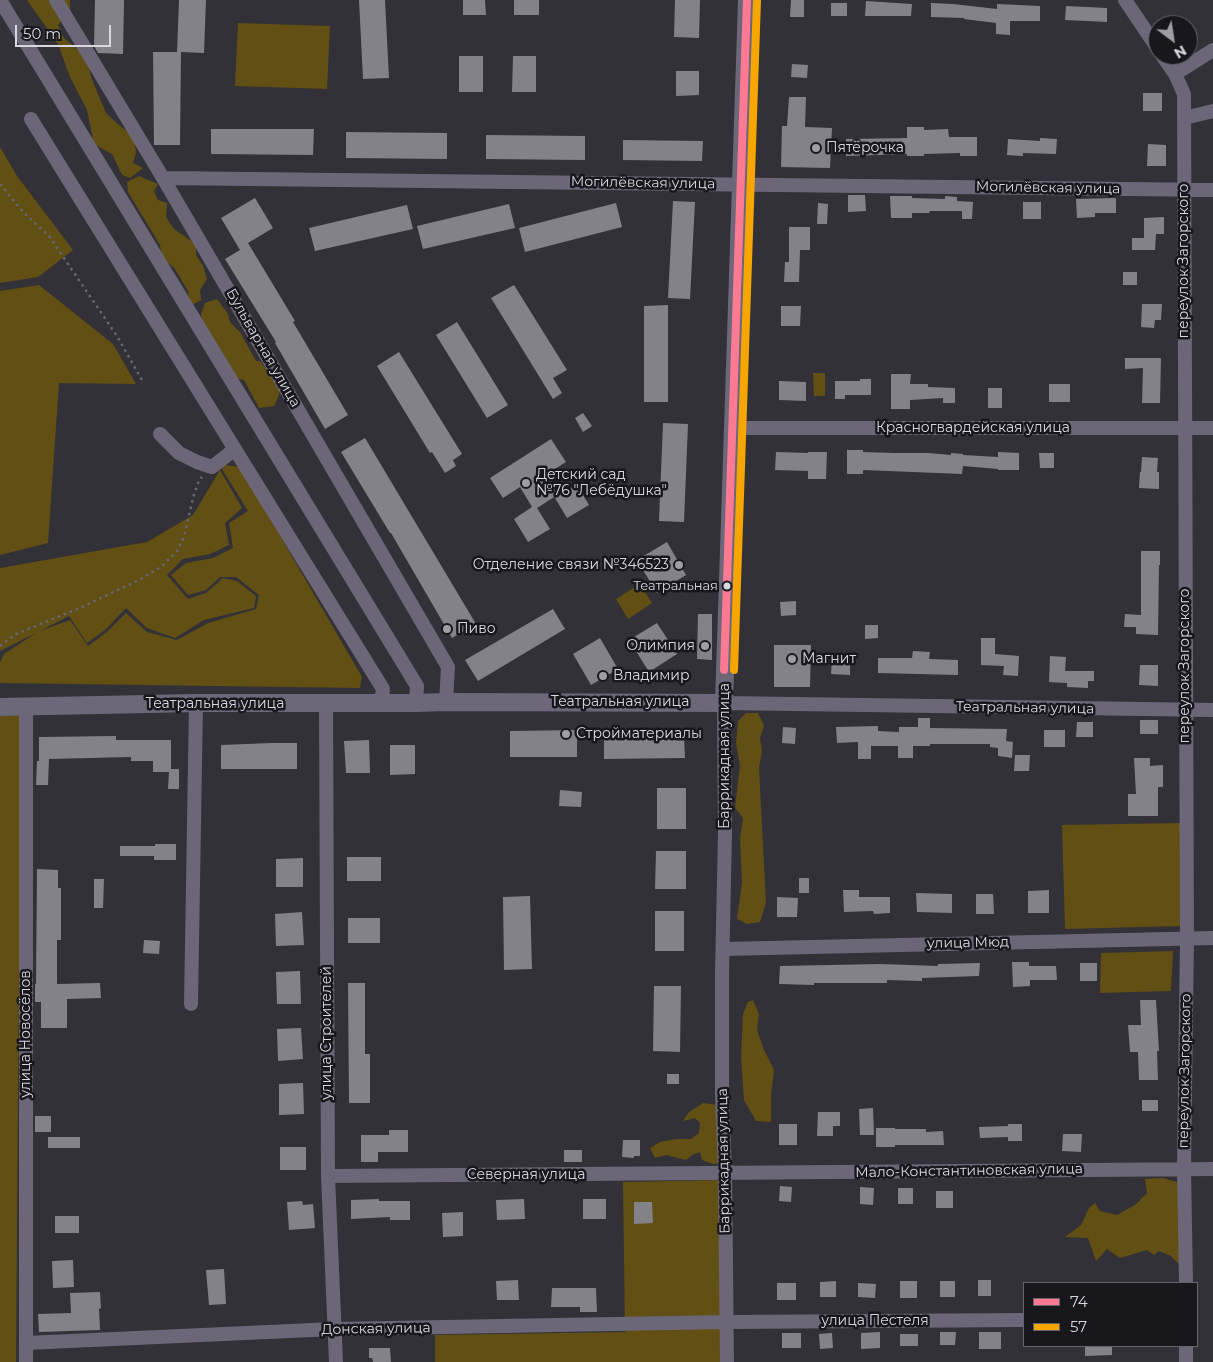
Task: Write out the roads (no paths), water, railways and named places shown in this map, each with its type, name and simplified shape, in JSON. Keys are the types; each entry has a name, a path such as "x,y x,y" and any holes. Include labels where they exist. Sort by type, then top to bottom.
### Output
{"main road":[{"name":"Баррикадная улица","path":"724,703 747,0"},
{"name":"Театральная улица","path":"0,707 196,703 724,703"}],"street":[{"path":"0,0 417,686 416,703"},
{"name":"Бульварная улица","path":"56,0 164,178 448,667 446,702"},
{"path":"1125,0 1148,34"},
{"path":"1175,74 1213,50"},
{"name":"переулок Загорского","path":"1169,65 1184,94 1187,938 1184,1169 1186,1282"},
{"path":"1184,118 1213,111"},
{"path":"31,119 383,689 382,703"},
{"name":"Могилёвская улица","path":"164,178 1213,190"},
{"name":"Красногвардейская улица","path":"733,428 1213,428"},
{"path":"160,434 179,453 196,462 212,467 235,449"},
{"path":"191,1004 196,703"},
{"name":"улица Строителей","path":"326,703 328,1176 336,1362"},
{"name":"Театральная улица","path":"724,703 1213,710"},
{"name":"Баррикадная улица","path":"724,703 725,833 722,1083 727,1362"},
{"name":"улица Новосёлов","path":"26,706 26,1362"},
{"name":"улица Мюд","path":"723,949 1213,938"},
{"name":"Мало-Константиновская улица","path":"725,1173 1213,1169"},
{"name":"Северная улица","path":"328,1176 725,1173"},
{"name":"улица Пестеля","path":"726,1322 1023,1320"},
{"name":"Донская улица","path":"26,1343 334,1329 726,1322"},
{"path":"1186,1347 1186,1362"}],"place":[{"name":"Пятёрочка","path":"816,148"},
{"name":"Детский сад №76 \"Лебёдушка\"","path":"526,483"},
{"name":"Отделение связи №346523","path":"679,565"},
{"name":"Театральная","path":"727,586"},
{"name":"Пиво","path":"447,629"},
{"name":"Олимпия","path":"705,646"},
{"name":"Магнит","path":"792,659"},
{"name":"Владимир","path":"603,676"},
{"name":"Стройматериалы","path":"566,734"}]}
